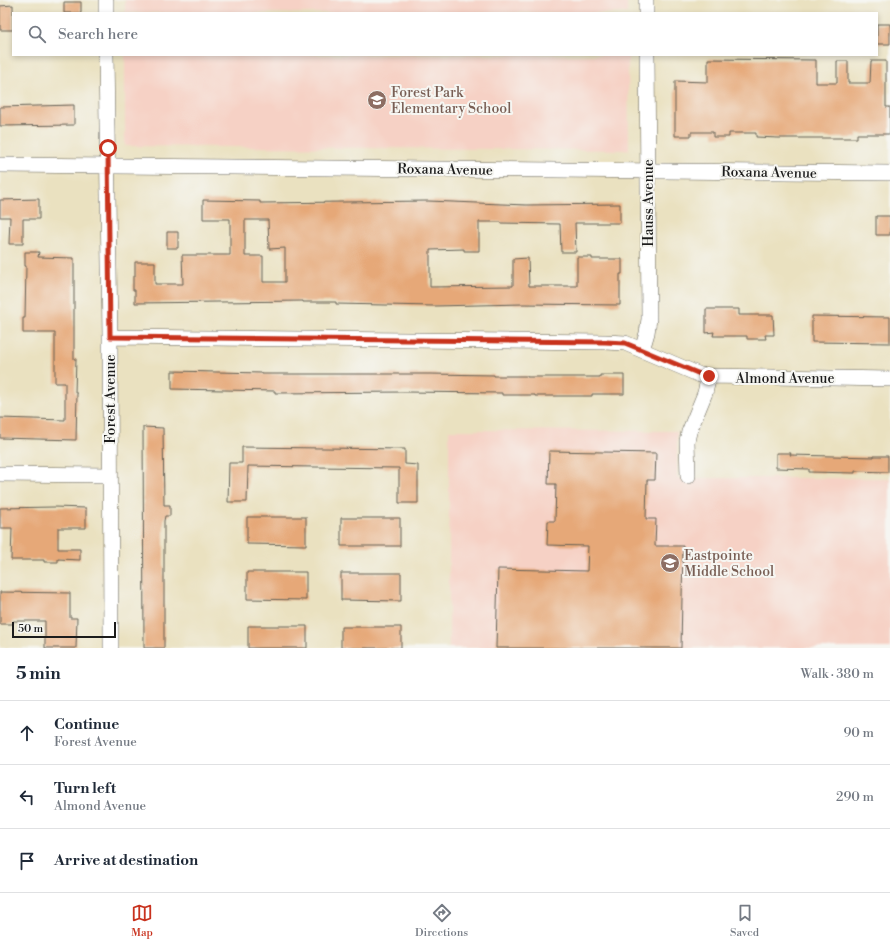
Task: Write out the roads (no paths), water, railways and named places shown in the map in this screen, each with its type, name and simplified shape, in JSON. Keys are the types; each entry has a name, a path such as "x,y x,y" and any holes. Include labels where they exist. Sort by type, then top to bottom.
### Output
{"street":[{"path":"106,0 106,12"},
{"path":"646,0 646,12"},
{"name":"Forest Avenue","path":"106,56 110,337 111,648"},
{"name":"Hauss Avenue","path":"642,350 649,319 647,56"},
{"name":"Roxana Avenue","path":"0,165 890,173"},
{"name":"Almond Avenue","path":"110,337 625,343 700,374 709,376 890,379"},
{"path":"688,476 687,441 689,432 705,393 709,376"},
{"path":"0,474 110,475"}],"place":[{"name":"Forest Park Elementary School","path":"377,100"},
{"name":"Eastpointe Middle School","path":"670,563"}]}
